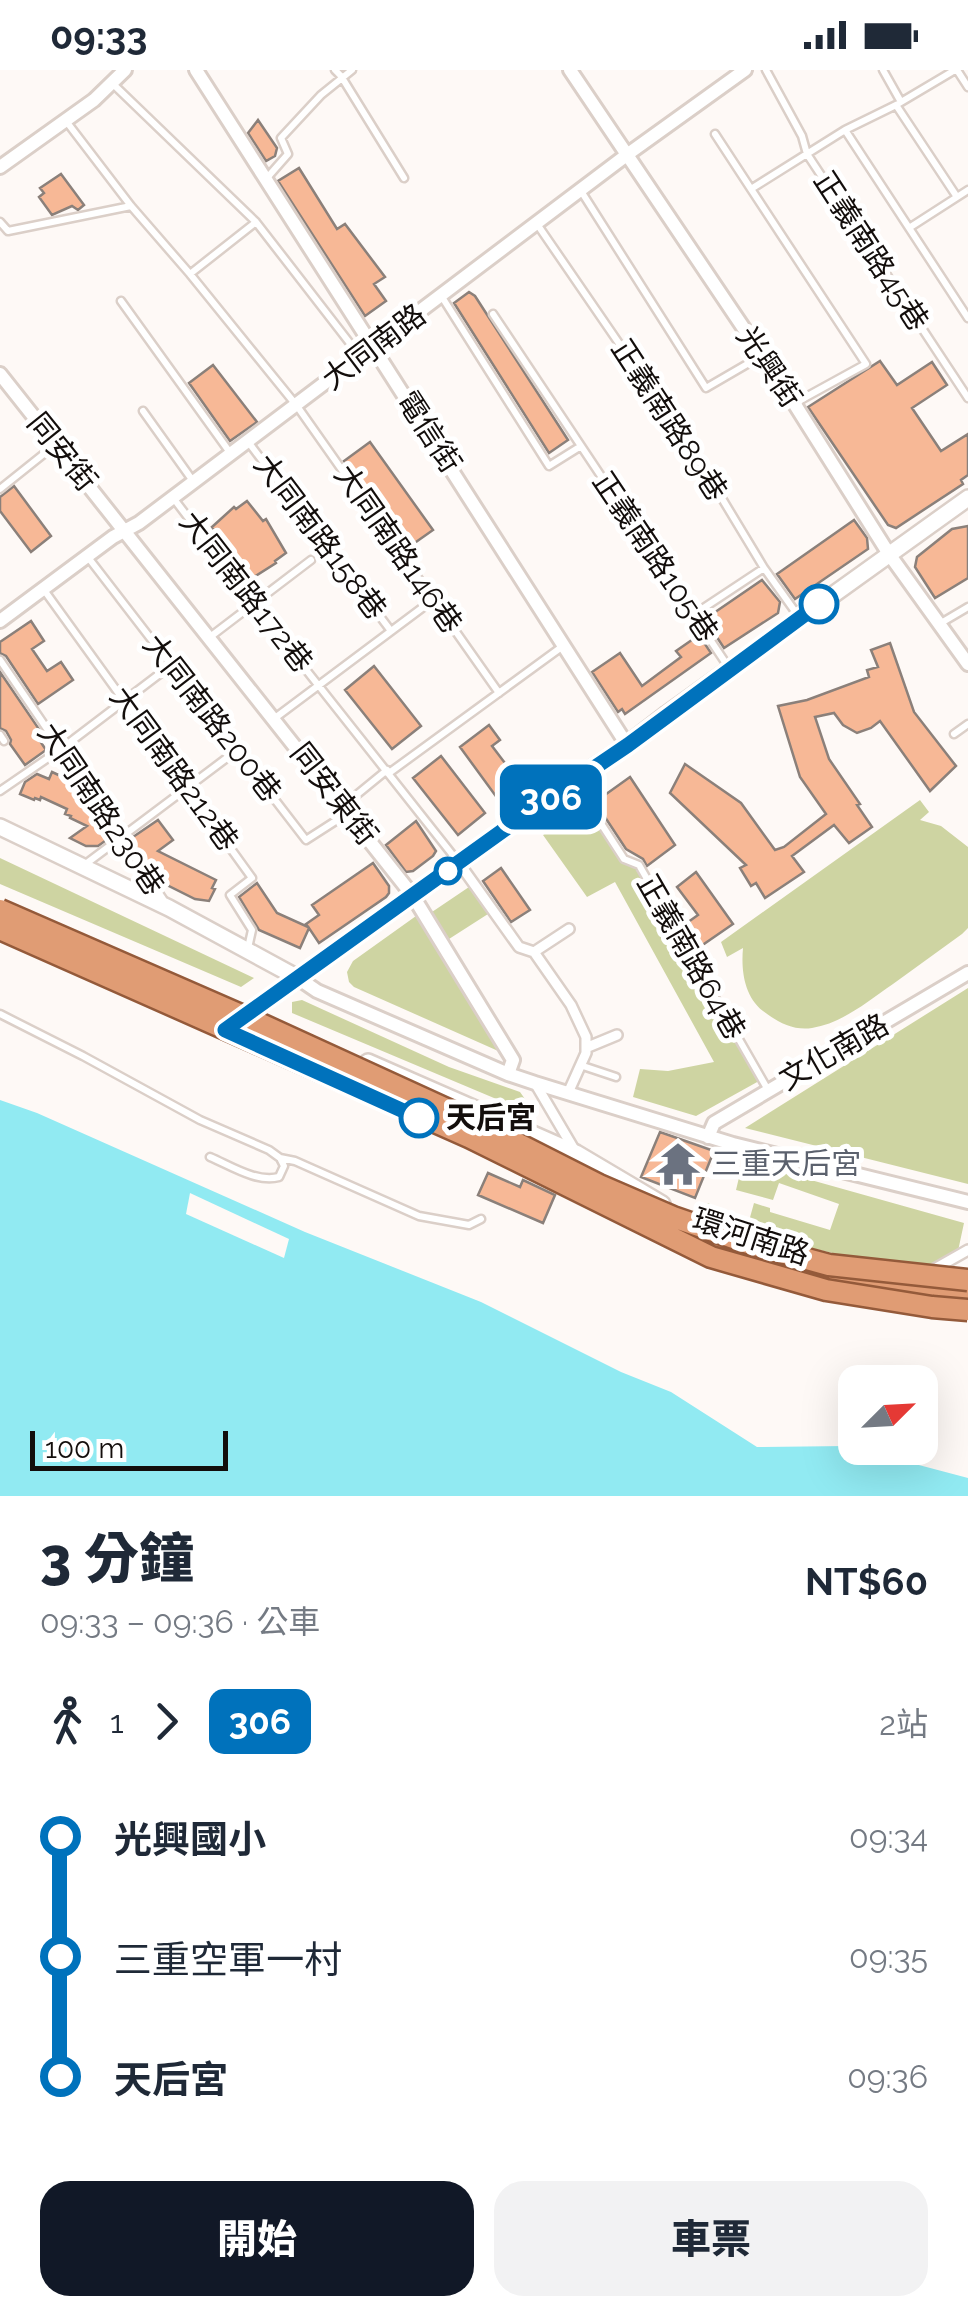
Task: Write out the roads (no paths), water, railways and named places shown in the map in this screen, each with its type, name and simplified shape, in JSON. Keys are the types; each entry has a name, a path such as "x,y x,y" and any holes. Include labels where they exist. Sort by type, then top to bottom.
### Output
{"highway":[{"path":"0,907 475,1122 672,1217 830,1265 968,1283"},
{"path":"0,929 296,1059 536,1170 710,1257 826,1290 968,1310"},
{"path":"536,1170 599,1193 710,1244 774,1264 843,1282 968,1297"}],"street":[{"path":"1,166 94,100 125,70"},
{"name":"電信街","path":"196,70 628,745"},
{"name":"光興街","path":"570,70 890,554 968,664"},
{"name":"大同南路","path":"0,620 174,498 745,70"},
{"name":"同安街","path":"0,374 125,531"},
{"path":"225,1030 968,498"},
{"name":"同安東街","path":"125,531 413,896 513,1060 508,1074"},
{"path":"0,828 169,908 317,991 508,1074 708,1137 968,1202"},
{"path":"459,863 519,947 534,952 570,1005 586,1037 588,1047 568,1093"},
{"name":"環河南路","path":"0,907 576,1154 688,1219 854,1269 968,1283"},
{"path":"0,929 446,1130 688,1254 737,1274 860,1306 968,1318"},
{"path":"534,952 569,929"},
{"name":"文化南路","path":"708,1137 714,1123 968,973"},
{"path":"588,1047 617,1035"},
{"path":"535,1083 576,1154"},
{"path":"918,1279 968,1250"}],"lane":[{"path":"265,180 288,154 282,138 338,73 352,70"},
{"name":"正義南路45巷","path":"766,70 808,154 968,398"},
{"path":"883,70 956,198"},
{"path":"751,190 845,130 956,70 968,87"},
{"path":"338,73 404,178"},
{"path":"112,83 256,222 361,357"},
{"name":"大同南路146巷","path":"65,120 297,406 499,693"},
{"path":"845,130 968,318"},
{"path":"715,134 866,364 794,404"},
{"path":"581,190 706,388 762,356"},
{"path":"909,228 968,190"},
{"path":"0,236 131,206"},
{"path":"0,222 8,232"},
{"path":"190,274 256,222"},
{"name":"正義南路89巷","path":"537,223 800,618"},
{"path":"441,296 548,466 581,446"},
{"path":"121,301 231,454"},
{"name":"正義南路105巷","path":"493,314 730,669"},
{"path":"143,411 194,482"},
{"name":"大同南路158巷","path":"248,442 391,632"},
{"path":"0,490 56,444"},
{"name":"大同南路172巷","path":"174,498 459,863"},
{"name":"大同南路200巷","path":"87,556 306,840 346,809"},
{"path":"210,637 312,560"},
{"path":"693,615 764,568"},
{"name":"大同南路212巷","path":"43,589 252,878 230,895 252,930 248,949"},
{"name":"大同南路172巷","path":"275,718 434,599"},
{"path":"941,623 968,606"},
{"path":"346,809 388,771 564,645"},
{"name":"大同南路230巷","path":"0,660 169,908"},
{"path":"0,791 170,666"},
{"path":"954,734 968,724"},
{"path":"82,867 236,751"},
{"name":"正義南路64巷","path":"573,781 624,859 640,866 768,1091"},
{"path":"0,1014 280,1158 420,1216 469,1226 481,1219"},
{"path":"580,1065 616,1078"},
{"path":"210,1157 272,1180 283,1172 280,1158"}],"water":[{"path":"0,1100 305,1232 481,1302 621,1372 671,1392 757,1447 838,1446 838,1465 919,1465 968,1478 968,1496 0,1496"}],"place":[{"name":"天后宮","path":"419,1118"},
{"name":"三重天后宮","path":"678,1164"}]}
